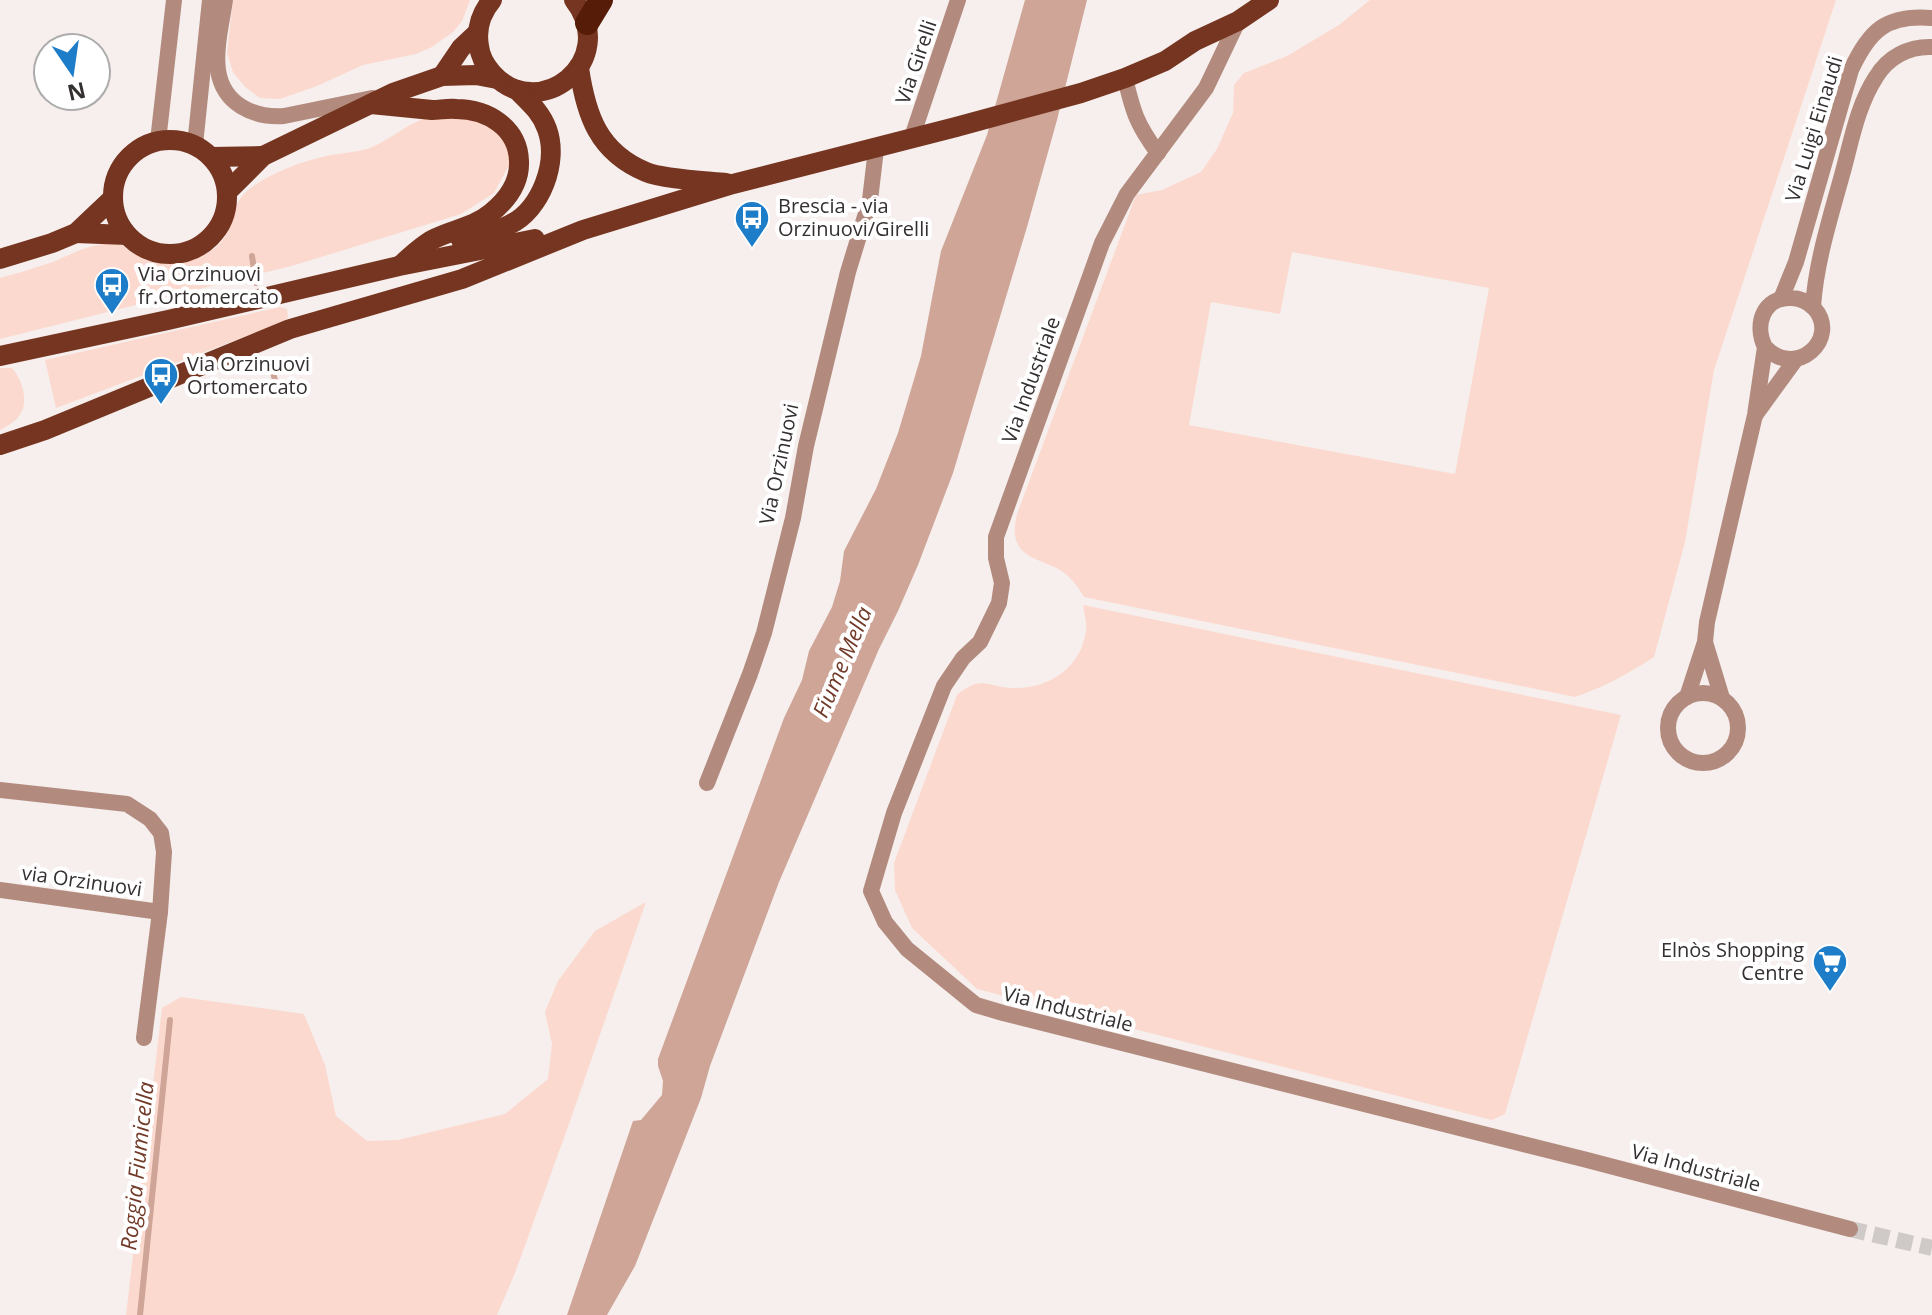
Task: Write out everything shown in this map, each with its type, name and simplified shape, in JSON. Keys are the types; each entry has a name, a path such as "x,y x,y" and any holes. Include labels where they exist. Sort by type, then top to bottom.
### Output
{"highway":[{"path":"587,23 601,0"}],"main road":[{"path":"492,0 481,18 477,33 479,51 497,79"},
{"path":"517,90 534,92 552,89 567,81 579,68 589,39 587,23 574,0"},
{"path":"0,445 45,430 290,329 462,279 583,230 733,184 876,149 1125,78 1165,61 1195,41 1238,21 1269,0"},
{"path":"442,76 461,48 477,33"},
{"path":"579,68 591,121 621,158 647,173 733,184"},
{"path":"228,191 263,156 393,93 442,76 476,75 497,79 517,90 540,113 548,131 551,155 538,196 524,215 508,226 434,248 399,266"},
{"path":"371,104 437,110 454,108 483,114 508,130 516,143 519,157 519,172 503,203 471,225 434,238 399,266"},
{"path":"203,151 219,167 228,191 227,207 213,236 201,246 170,255 139,246 119,224 113,198 115,181 132,154 158,141 177,140 203,151 263,156"},
{"path":"0,259 76,233 113,198"},
{"path":"0,356 399,266 583,230"},
{"path":"76,233 127,235"}],"street":[{"path":"158,141 174,0"},
{"path":"203,151 210,0"},
{"path":"225,0 218,69 221,83 228,96 249,112 260,116 284,116 393,93"},
{"name":"Via Girelli","path":"912,137 958,0"},
{"name":"Via Luigi Einaudi","path":"1687,697 1705,642 1755,415 1765,347 1759,329 1761,319 1772,303 1781,299 1796,262 1851,70 1860,50 1871,34 1886,24 1932,18"},
{"name":"Via Industriale","path":"1238,21 1206,88 1127,194 1102,243 996,537 996,558 1002,583 999,603 980,642 963,658 944,686 894,813 871,891 885,922 907,949 976,1005 1850,1229"},
{"name":"Via Luigi Einaudi","path":"1755,415 1796,359 1811,352 1820,338 1821,322 1813,307 1815,279 1868,91 1886,63 1902,51 1932,47"},
{"path":"1125,78 1133,112 1158,153"},
{"name":"Via Orzinuovi","path":"707,783 764,633 841,301 870,200 876,149"},
{"path":"1781,299 1798,299 1813,307"},
{"path":"1765,347 1779,358 1796,359"},
{"name":"Via Luigi Einaudi","path":"1705,642 1722,698"},
{"path":"1705,692 1722,698 1736,713 1738,734 1734,745 1718,760 1695,762 1676,750 1668,725 1674,709 1687,697 1705,692"},
{"name":"via Orzinuovi","path":"0,790 127,804 150,819 161,833 164,852 160,912 144,1038"},
{"name":"via Orzinuovi","path":"0,890 160,912"}],"shaded area":[{"path":"233,0 470,0 462,21 453,32 432,47 416,54 363,65 280,99 260,98 245,87 233,72 227,53"},
{"path":"1370,0 1836,0 1714,370 1685,542 1654,657 1616,680 1575,697 1084,597 1063,572 1027,554 1017,543 1017,514 1136,195 1162,190 1201,172 1217,149 1233,113 1234,85 1244,73 1287,56 1339,25","holes":["1292,252 1489,288 1455,474 1189,425 1211,302 1280,314"]},
{"path":"469,113 505,137 511,161 494,193 461,214 295,265 0,339 0,278 104,244 116,244 173,261 199,257 221,242 240,199 265,179 310,160 367,149 427,118"},
{"path":"280,307 287,309 288,317 284,322 56,408 45,360"},
{"path":"0,368 12,368 15,372 23,389 24,402 17,418 0,430"},
{"path":"1083,605 1621,715 1505,1114 1492,1120 977,989 912,928 895,890 894,863 957,695 980,683 1007,688 1029,687 1063,672 1083,643 1086,627"},
{"path":"646,902 569,1124 497,1315 126,1315 162,1008 181,997 304,1014 325,1065 336,1116 367,1141 398,1140 505,1114 548,1079 552,1044 545,1012 558,981 595,931"}],"water":[{"name":"Fiume Mella","path":"1025,0 1087,0 1027,227 953,473 918,565 779,882 710,1066 701,1098 635,1266 607,1315 567,1315 633,1121 641,1120 662,1095 663,1081 658,1059 784,718 802,680 809,651 832,607 844,551 876,489 898,433 921,356 941,251 987,135"}],"waterway":[{"path":"252,256 256,283"},
{"path":"271,365 276,384"},
{"name":"Roggia Fiumicella","path":"140,1315 170,1020"}],"tunnel":[{"path":"1850,1229 1932,1248"}],"place":[{"name":"Brescia - via Orzinuovi/Girelli","path":"752,249"},
{"name":"Via Orzinuovi fr.Ortomercato","path":"112,316"},
{"name":"Via Orzinuovi Ortomercato","path":"161,406"},
{"name":"Elnòs Shopping Centre","path":"1830,993"}]}
